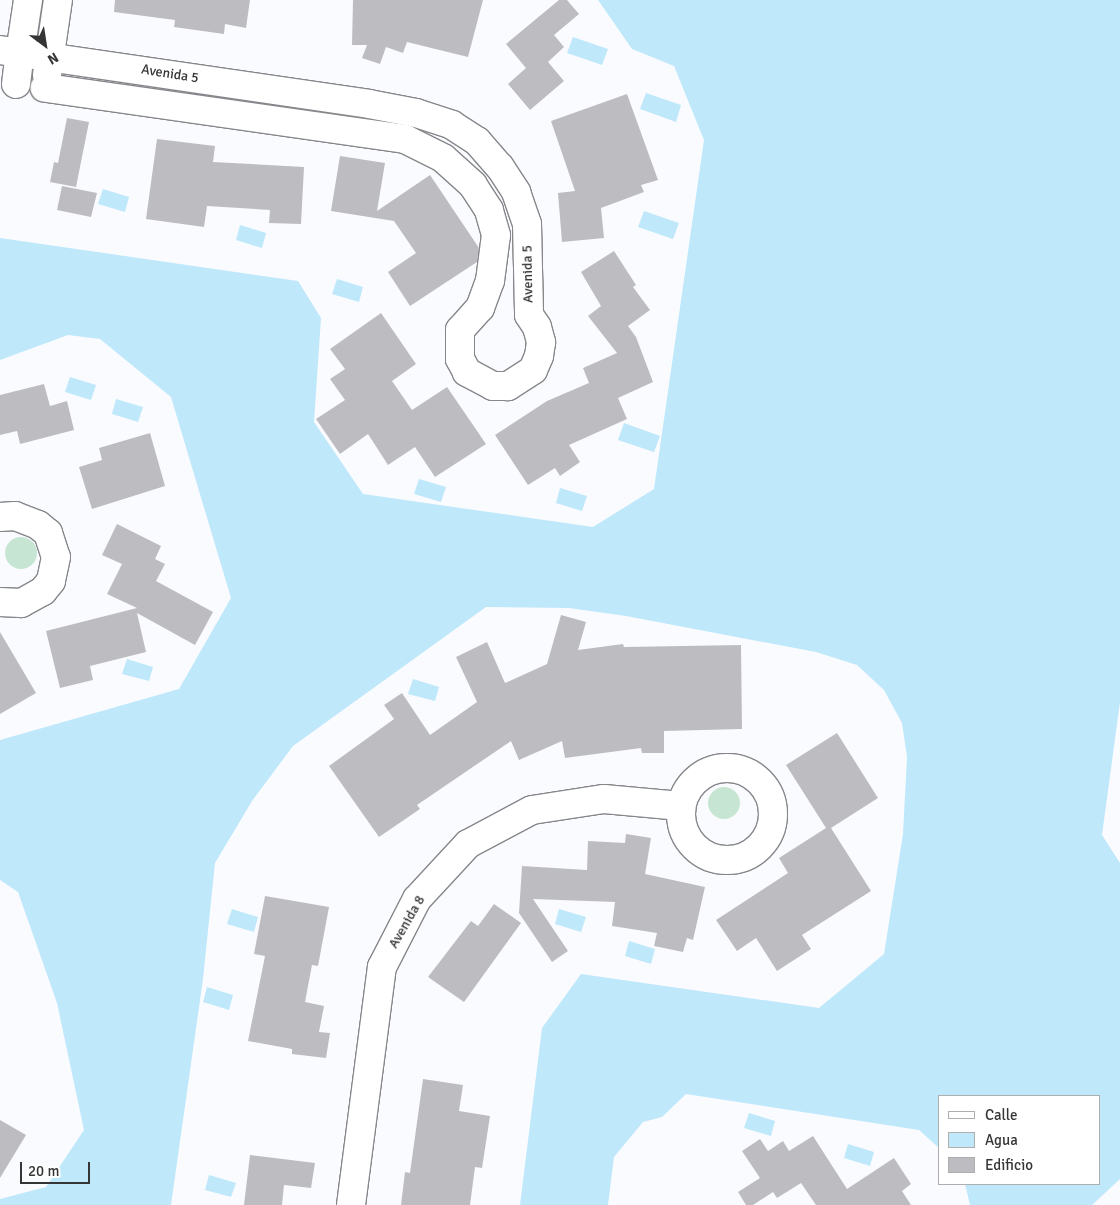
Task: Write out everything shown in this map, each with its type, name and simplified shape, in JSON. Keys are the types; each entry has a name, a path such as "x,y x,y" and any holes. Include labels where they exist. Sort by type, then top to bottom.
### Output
{"street":[{"path":"8,83 10,51 28,0"},
{"path":"45,88 58,0"},
{"name":"Avenida 5","path":"8,83 405,140 443,158 474,185 490,210 496,235 494,265 480,308 460,330 460,359 467,372 493,386 508,386 522,380 540,356 541,342 538,327 529,315 527,224 516,192 477,141 452,125 416,113 369,104 10,51"},
{"path":"480,308 505,304 529,315"},
{"path":"0,517 15,516 38,524 48,533 56,557 51,581 43,591 21,603 0,602"},
{"name":"Avenida 8","path":"351,1205 382,967 417,899 468,844 532,810 604,799 681,806"}],"green space":[{"path":"21,537 32,542 37,553 32,564 21,569 10,564 5,553 10,542"},
{"path":"724,787 735,792 740,803 735,814 724,819 713,814 708,803 713,792"}],"water":[{"path":"598,0 1120,0 1120,702 1102,835 1120,863 1120,1179 1092,1205 970,1205 965,1185 1100,1185 1100,1095 938,1095 938,1147 919,1130 686,1094 662,1117 643,1122 614,1157 608,1205 520,1205 542,1028 581,974 819,1008 884,954 903,834 907,757 902,723 884,690 857,665 816,652 626,616 569,608 486,607 293,746 252,801 215,863 203,979 171,1205 0,1205 0,1199 46,1187 84,1130 57,1003 18,892 0,880 0,740 179,689 231,598 171,397 100,339 68,335 0,360 0,238 298,281 321,318 314,422 363,494 593,527 654,489 704,140 674,66 632,49"},
{"path":"573,37 608,49 602,65 567,53"},
{"path":"646,93 681,105 676,122 640,109"},
{"path":"103,189 129,197 125,212 98,204"},
{"path":"644,211 679,223 673,239 638,227"},
{"path":"240,225 266,233 262,248 236,240"},
{"path":"337,279 363,287 359,302 332,294"},
{"path":"70,377 96,385 91,400 65,392"},
{"path":"116,399 143,407 138,422 112,414"},
{"path":"624,423 660,436 654,452 618,440"},
{"path":"419,479 446,487 441,502 414,494"},
{"path":"560,488 587,496 582,511 556,503"},
{"path":"127,659 153,667 149,681 122,674"},
{"path":"413,679 439,687 435,701 408,694"},
{"path":"232,909 258,917 254,932 227,924"},
{"path":"559,909 586,917 581,932 555,924"},
{"path":"629,941 655,949 651,964 625,956"},
{"path":"207,987 233,995 229,1010 203,1002"},
{"path":"749,1113 775,1121 771,1136 744,1128"},
{"path":"848,1144 874,1152 870,1166 844,1158"},
{"path":"209,1175 236,1183 231,1197 205,1190"}],"building":[{"path":"115,0 250,0 246,28 225,24 224,34 174,27 175,20 114,12"},
{"path":"353,0 483,0 468,57 407,42 403,53 386,47 380,64 362,58 367,45 352,45"},
{"path":"559,0 567,0 579,14 554,35 564,47 548,62 564,81 530,110 508,84 526,68 506,44"},
{"path":"627,94 658,180 641,185 644,192 601,208 604,238 562,242 558,193 575,191 551,121"},
{"path":"67,118 89,122 76,187 50,182 54,162 58,163"},
{"path":"157,139 215,146 213,162 304,167 301,224 269,223 270,210 207,206 204,227 146,219"},
{"path":"340,156 385,163 377,211 430,175 479,248 477,262 410,306 388,272 416,253 394,221 331,211"},
{"path":"62,186 97,193 91,217 57,210"},
{"path":"614,251 636,285 633,287 650,310 628,326 636,337 653,382 618,398 627,419 569,445 580,462 560,476 555,468 528,485 495,435 547,401 589,383 583,368 617,353 588,316 601,306 581,272"},
{"path":"381,313 416,364 392,381 412,410 447,387 486,444 435,477 415,447 388,465 368,434 340,454 316,419 345,400 330,379 345,369 330,349"},
{"path":"44,384 50,406 67,401 74,430 20,444 17,431 0,435 0,395"},
{"path":"150,433 165,486 92,509 79,467 102,460 99,448"},
{"path":"117,524 161,546 155,559 165,564 156,581 213,612 195,645 137,613 146,652 90,666 93,680 60,688 46,631 137,608 107,594 122,564 102,555"},
{"path":"561,615 586,622 578,650 623,644 624,647 741,645 742,729 664,731 664,753 642,753 641,748 565,758 562,741 519,760 511,741 417,805 420,809 379,837 329,766 394,719 384,705 402,693 430,735 477,702 456,657 487,642 505,683 547,664"},
{"path":"0,632 36,693 0,714"},
{"path":"837,733 878,798 831,828 871,891 802,935 811,949 777,971 756,938 737,951 716,920 788,873 779,858 826,828 786,765"},
{"path":"626,834 651,838 645,874 705,887 693,940 687,938 683,952 654,946 657,933 612,926 615,902 533,899 568,951 552,962 519,913 522,866 587,870 588,841 625,843"},
{"path":"265,896 329,907 318,966 312,965 305,1002 324,1006 319,1032 330,1033 326,1058 292,1054 292,1049 248,1041 265,956 254,954"},
{"path":"494,904 521,923 464,1002 428,977 471,921 478,926"},
{"path":"423,1079 463,1085 459,1111 490,1116 482,1168 475,1167 470,1205 401,1205 405,1172 410,1173"},
{"path":"0,1120 26,1135 0,1178"},
{"path":"813,1136 847,1189 894,1158 911,1184 902,1191 911,1205 816,1205 801,1183 777,1198 773,1192 753,1205 746,1205 738,1192 760,1178 742,1151 760,1139 768,1151 783,1141 789,1151"},
{"path":"250,1155 315,1163 311,1188 284,1185 282,1205 244,1205"}]}
